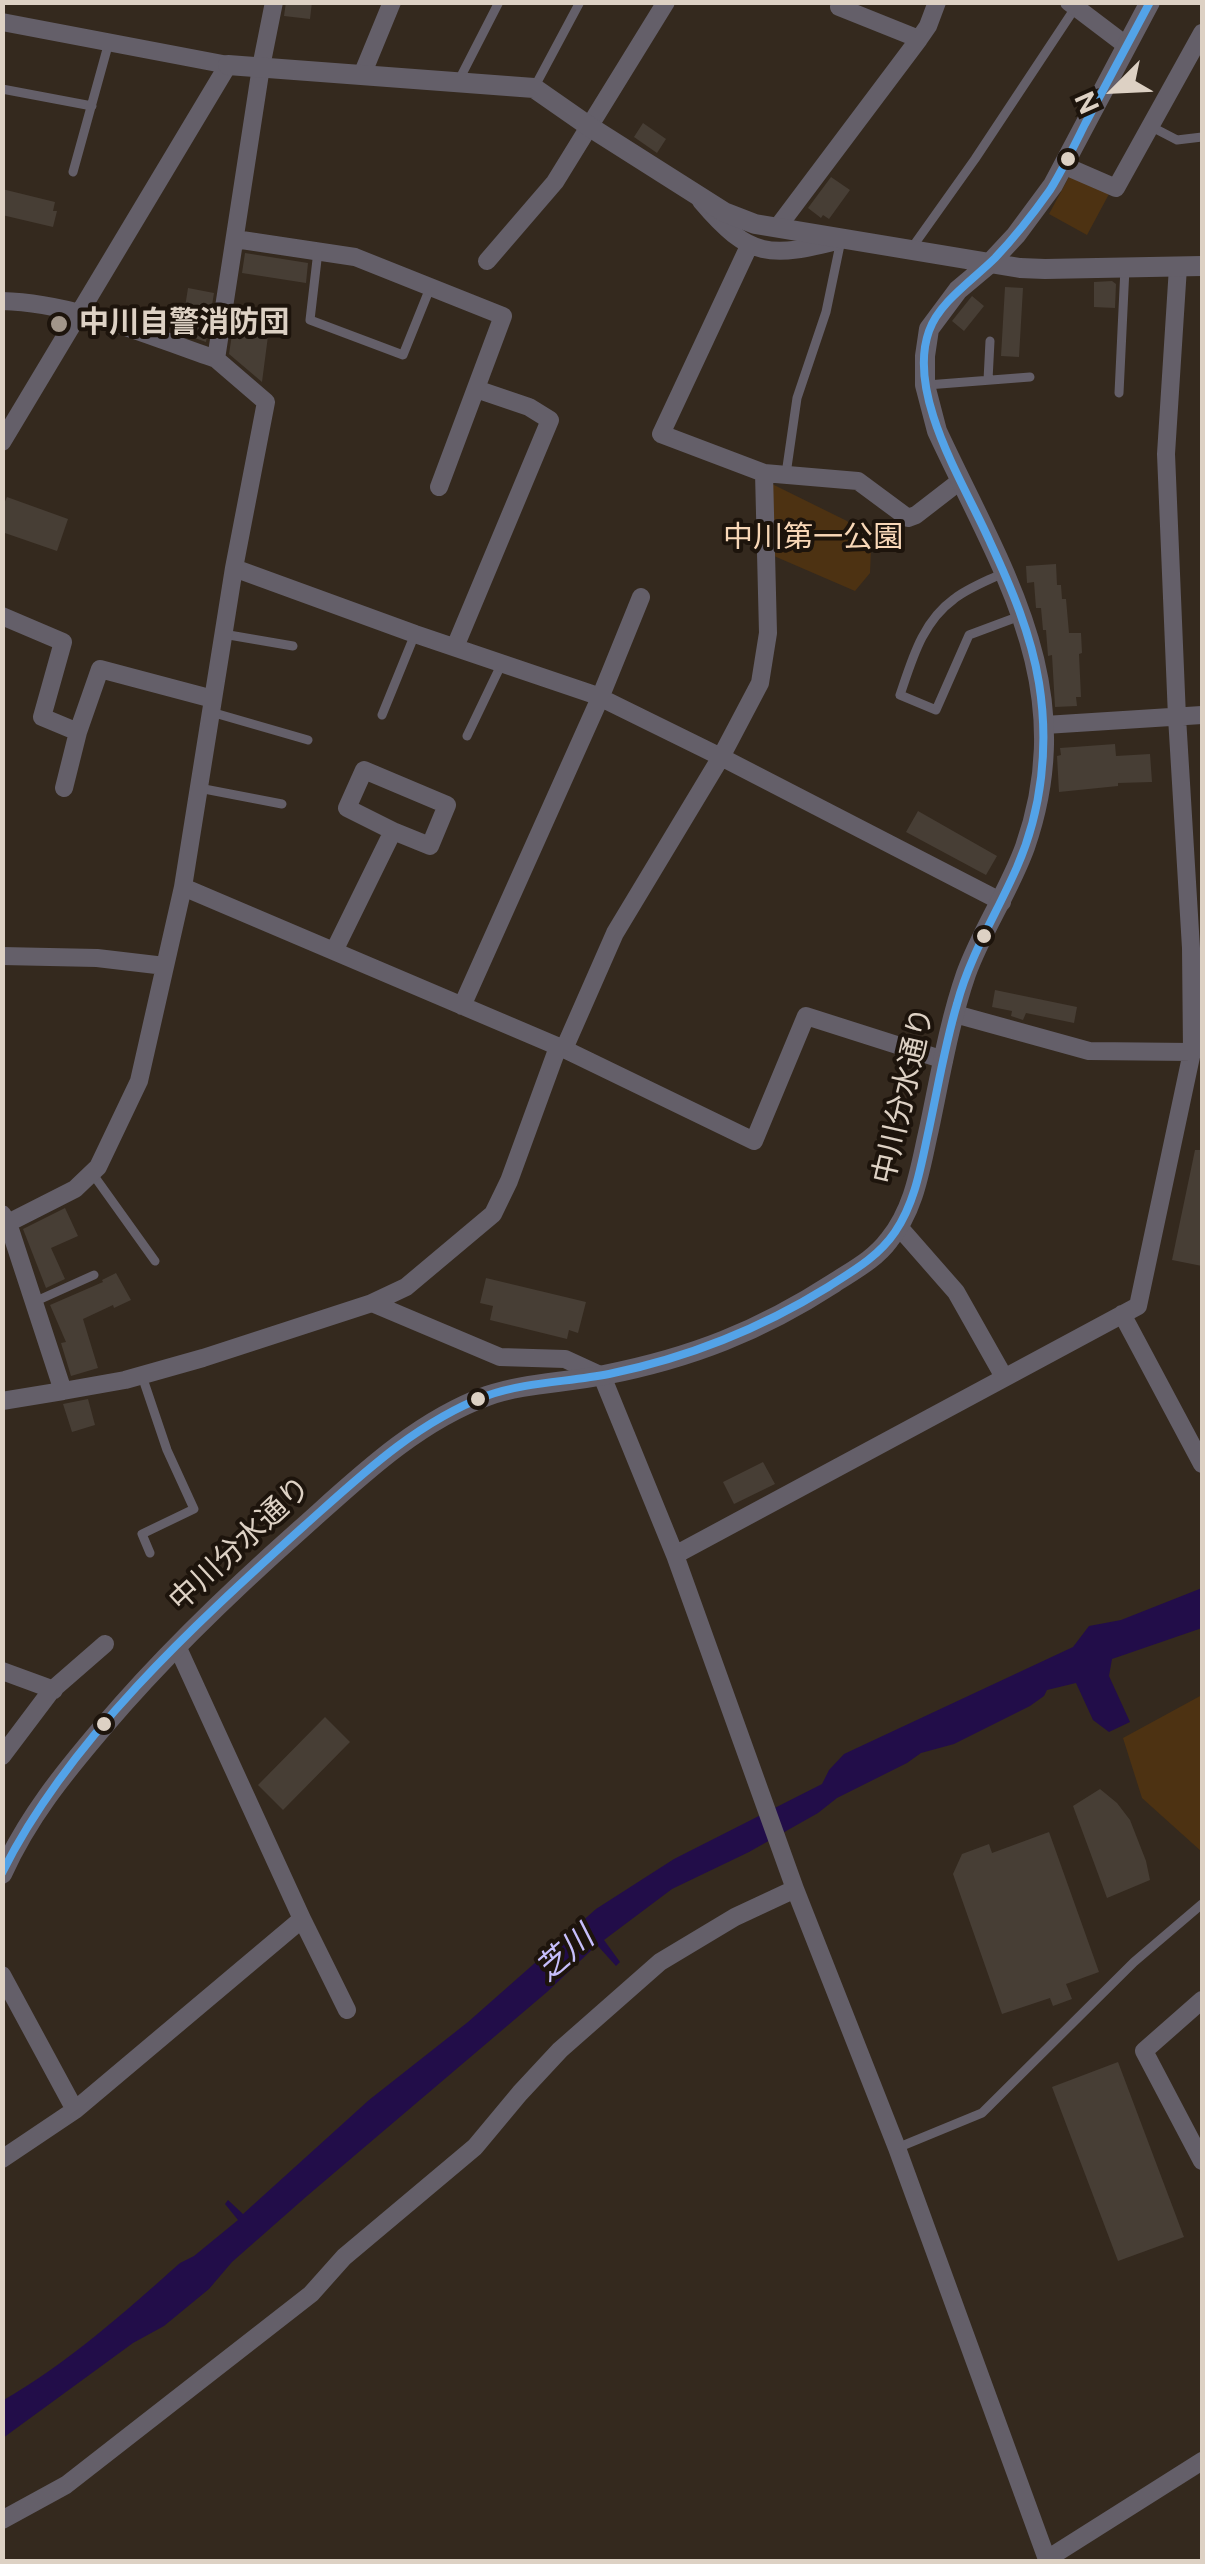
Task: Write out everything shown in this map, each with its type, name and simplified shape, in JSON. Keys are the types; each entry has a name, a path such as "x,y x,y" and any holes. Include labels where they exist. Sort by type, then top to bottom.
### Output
{"street":[{"path":"216,359 274,2"},
{"path":"362,76 392,2"},
{"path":"487,262 555,182 666,2"},
{"path":"777,228 919,39 937,2"},
{"name":"中川分水通り","path":"2,1874 48,1793 177,1646 277,1550 424,1428 488,1396 602,1376 718,1345 804,1302 870,1259 898,1227 916,1189 967,970 1025,847 1042,778 1045,726 1040,680 1022,615 937,431 925,385 930,329 958,290 989,264 1036,208 1150,2"},
{"path":"836,4 919,39"},
{"path":"1074,4 1127,46"},
{"path":"2,22 228,65 534,88 724,212 755,224 989,264 1045,269 1202,266"},
{"path":"1063,165 1116,188 1202,33"},
{"path":"2,442 228,65"},
{"path":"695,194 720,223 749,246 781,251 841,240"},
{"path":"235,239 355,257 503,316 439,487"},
{"path":"749,246 661,434 764,472 858,482 908,518 960,481"},
{"path":"674,1556 1138,1306 1192,1052 1192,948 1166,454 1178,267"},
{"path":"2,301 80,312 216,359 266,402 234,568 183,888 139,1080 98,1167 75,1188 5,1218 63,1391"},
{"path":"455,647 550,420 529,407 476,390"},
{"path":"2,1401 142,1376 372,1302 406,1287 494,1214 562,1048 615,933 721,757 760,683 768,633 764,472"},
{"path":"234,568 600,698 1002,902"},
{"path":"462,1006 641,598"},
{"path":"2,616 64,642 42,717 78,732"},
{"path":"64,788 100,669 212,705"},
{"path":"1045,726 1202,715"},
{"path":"364,770 446,805 430,846 393,831 347,808 364,770"},
{"path":"334,951 393,831"},
{"path":"183,888 562,1048 754,1141 806,1016 944,1060"},
{"path":"2,956 98,958 165,966"},
{"path":"955,1014 1089,1051 1192,1052"},
{"path":"898,1227 956,1292 1004,1377"},
{"path":"372,1302 500,1357 564,1359 602,1376 674,1556 793,1885 896,2148 1048,2560 1202,2461"},
{"path":"1122,1314 1202,1464"},
{"path":"2,1756 54,1690 105,1644"},
{"path":"177,1646 347,2010"},
{"path":"2,1671 54,1690"},
{"path":"2,2520 66,2485 311,2294 344,2257 476,2146 560,2050 660,1962 793,1885"},
{"path":"2,2160 74,2110 302,1919"},
{"path":"2,1975 74,2110"},
{"path":"1202,2000 1144,2051 1202,2161"}],"lane":[{"path":"458,82 499,2"},
{"path":"534,88 580,2"},
{"path":"910,251 975,159 1074,4"},
{"path":"73,172 110,42"},
{"path":"2,89 92,106"},
{"path":"1150,126 1177,140 1202,137"},
{"path":"786,474 797,398 826,312 841,240"},
{"path":"318,252 310,320 403,355 430,288"},
{"path":"1120,394 1126,268"},
{"path":"988,380 990,341"},
{"path":"925,385 1030,377"},
{"path":"1004,572 958,596 921,636 900,696 936,710 968,636 1022,615"},
{"path":"223,634 293,646"},
{"path":"382,715 415,634"},
{"path":"467,736 502,663"},
{"path":"212,705 308,740"},
{"path":"198,788 282,804"},
{"path":"92,1172 154,1261"},
{"path":"34,1302 94,1275"},
{"path":"142,1376 167,1450 194,1509 142,1534 150,1553"},
{"path":"896,2148 982,2113 1134,1962 1202,1904"}],"green space":[{"path":"1070,175 1109,194 1087,235 1049,214"},
{"name":"中川第一公園","path":"772,484 847,521 871,547 870,573 855,591 774,556"},
{"path":"1202,1695 1202,1852 1142,1798 1123,1738"}],"water":[{"name":"芝川","path":"1202,1588 1202,1628 1112,1659 1109,1676 1130,1722 1109,1732 1093,1720 1076,1683 1047,1690 1030,1706 954,1744 921,1753 749,1852 672,1889 604,1940 620,1962 616,1966 597,1945 232,2262 209,2289 164,2326 133,2343 3,2438 2,2401 73,2354 180,2263 238,2220 225,2204 228,2200 243,2214 369,2100 468,2022 596,1909 674,1859 822,1784 844,1754 1073,1647 1089,1626 1121,1620"}],"building":[{"path":"286,2 312,2 310,19 284,16"},
{"path":"643,123 666,139 657,153 634,137"},
{"path":"831,177 850,190 829,219 823,215 821,218 808,208"},
{"path":"2,189 55,202 53,227 2,215"},
{"path":"245,253 308,263 306,283 242,273"},
{"path":"1094,282 1116,284 1115,308 1094,307"},
{"path":"1005,287 1023,288 1019,357 1001,356"},
{"path":"188,288 214,293 206,342 181,333"},
{"path":"972,296 984,306 964,331 952,321"},
{"path":"236,308 268,314 262,382 229,354"},
{"path":"7,497 68,519 57,551 2,532 2,508"},
{"path":"1056,564 1057,585 1061,585 1062,599 1066,599 1069,633 1081,633 1081,697 1076,697 1077,706 1055,707 1052,655 1048,656 1041,608 1036,608 1034,582 1027,583 1026,566"},
{"path":"1115,744 1116,756 1150,754 1152,782 1059,792 1060,748"},
{"path":"918,811 997,856 986,875 906,832"},
{"path":"995,990 1077,1007 1074,1023 1026,1013 1023,1020 1011,1016 1012,1011 992,1007"},
{"path":"1195,1150 1202,1150 1202,1266 1172,1260"},
{"path":"65,1208 78,1236 51,1248 65,1279 46,1288 23,1229"},
{"path":"116,1273 131,1300 83,1319 98,1368 71,1376 61,1343 66,1342 50,1305"},
{"path":"486,1278 586,1302 578,1333 569,1330 567,1339 490,1320 493,1306 480,1303"},
{"path":"88,1399 95,1425 72,1432 63,1404"},
{"path":"763,1462 775,1484 734,1504 723,1482"},
{"path":"325,1717 350,1742 283,1810 258,1785"},
{"path":"1100,1789 1130,1820 1150,1880 1107,1898 1073,1806"},
{"path":"1049,1832 1099,1972 1066,1984 1072,1999 1053,2006 1050,1998 1002,2014 953,1874 962,1854 989,1844 992,1853"},
{"path":"1118,2062 1184,2237 1118,2261 1052,2087"}],"transit line":[{"path":"2,1873 62,1776 137,1686 262,1564 367,1470 412,1436 460,1407 501,1391 609,1374 667,1360 722,1340 828,1287 873,1256 895,1232 919,1175 962,986 1026,845 1038,800 1043,753 1039,683 1026,629 932,411 925,383 924,356 929,331 949,301 1002,250 1050,190 1150,2"}],"place":[{"name":"中川自警消防団","path":"59,324"}]}
